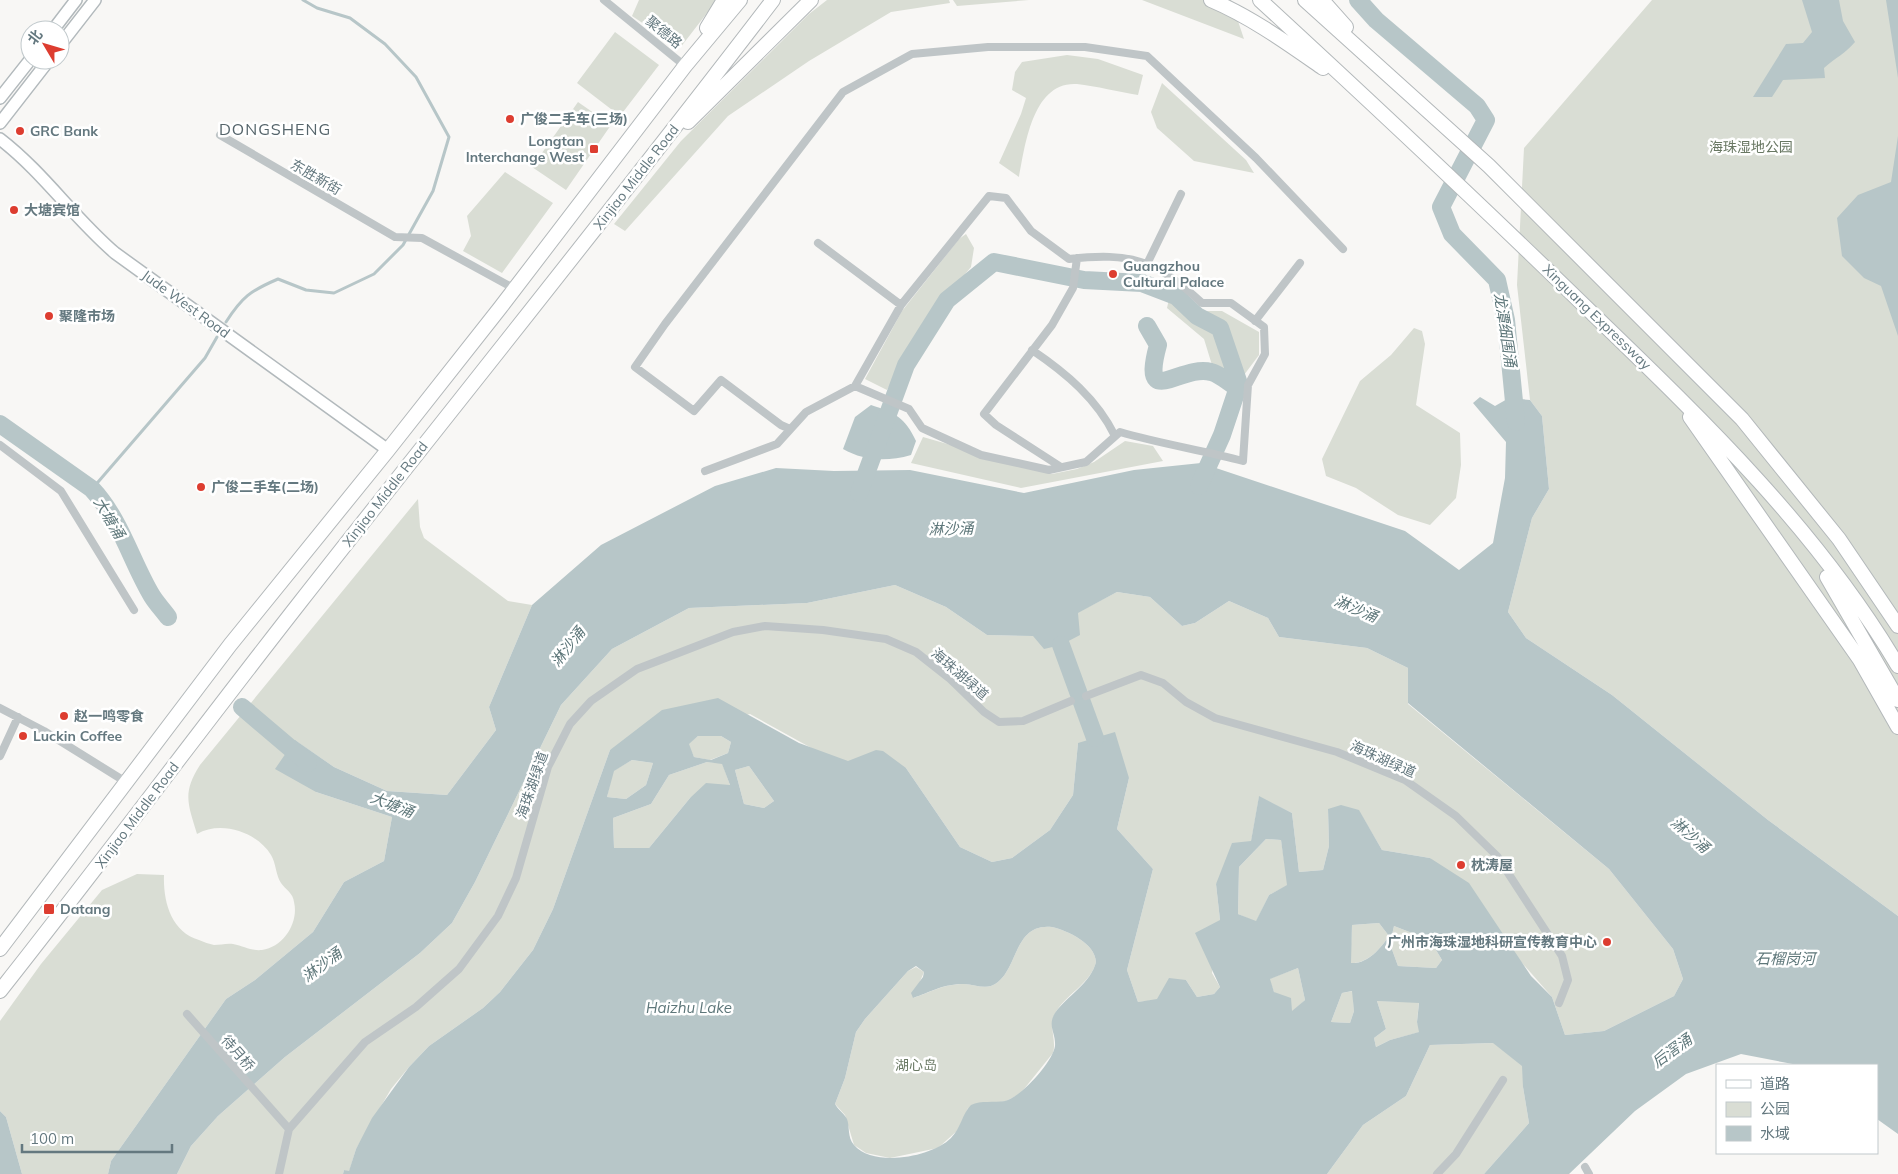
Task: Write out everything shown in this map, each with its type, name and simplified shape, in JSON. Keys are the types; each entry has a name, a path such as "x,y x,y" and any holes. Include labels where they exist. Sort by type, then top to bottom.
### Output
{"highway":[{"path":"685,66 724,0"},
{"name":"Xinjiao Middle Road","path":"0,949 230,645 388,450 515,289 685,66 740,0"},
{"name":"Xinjiao Middle Road","path":"0,991 277,631 651,160 772,0"},
{"path":"734,76 798,0"},
{"path":"651,160 811,0"},
{"path":"1211,0 1229,8 1278,37 1364,98"},
{"name":"Xinguang Expressway","path":"1260,0 1472,196 1725,443 1801,531 1864,614 1898,666"},
{"path":"1305,0 1489,166 1742,419 1839,539 1898,626"},
{"path":"1322,0 1391,78"},
{"path":"1669,388 1860,660 1898,727"},
{"path":"1801,531 1898,700"}],"street":[{"path":"61,20 76,0"},
{"path":"70,32 95,0"},
{"name":"聚德路","path":"604,0 685,66"},
{"path":"790,429 780,425 721,380 694,411 635,367 671,316 843,92 912,54 988,46 1085,47 1147,56 1256,158 1343,249"},
{"path":"0,98 22,70"},
{"path":"0,123 41,70"},
{"name":"东胜新街","path":"220,135 395,238 422,238 515,289"},
{"name":"Jude West Road","path":"0,139 34,168 81,222 115,253 388,450"},
{"path":"1147,264 1181,194"},
{"path":"705,472 777,444 806,412 855,386 901,305 990,196 1006,198 1031,231 1069,259 1103,255 1137,259 1178,281 1202,303 1231,303 1264,327 1265,354 1248,385 1243,461 1197,448 1168,446 1120,432 1086,462 1049,470 981,455 922,428 909,409 855,386"},
{"path":"818,243 901,305"},
{"path":"1061,467 996,425 984,414 1052,324 1073,288 1077,258"},
{"path":"1255,321 1300,263"},
{"path":"1032,350 1062,370 1097,406 1116,436"},
{"path":"0,445 61,491 134,610"},
{"name":"海珠湖绿道","path":"279,1174 289,1129 365,1042 416,1007 459,969 498,916 516,878 548,766 570,724 591,701 637,669 733,632 765,626 823,630 886,639 916,652 949,678 984,712 999,722 1023,721 1071,701"},
{"name":"海珠湖绿道","path":"1086,696 1141,675 1163,683 1186,702 1215,718 1336,752 1405,780 1456,816 1496,856 1562,956 1568,980 1559,1003"},
{"path":"0,708 60,739 126,782"},
{"path":"0,756 18,717"},
{"name":"待月桥","path":"187,1014 289,1129"},
{"path":"1437,1174 1456,1154 1502,1080"}],"green space":[{"path":"639,0 717,0 680,48 632,16"},
{"path":"827,0 949,0 950,3 891,12 809,61 728,116 625,231 614,224 681,141 809,14"},
{"path":"953,0 1029,0 957,6"},
{"path":"1142,0 1231,0 1244,39"},
{"name":"海珠湿地公园","path":"1652,0 1898,0 1898,916 1768,820 1612,695 1526,638 1508,612 1532,518 1549,489 1542,416 1530,400 1517,285 1524,148"},
{"path":"615,32 659,65 620,116 577,83"},
{"path":"1067,55 1098,59 1143,75 1138,95 1077,84 1062,86 1050,93 1040,104 1033,118 1024,149 1019,177 999,163 1021,114 1026,98 1012,90 1015,72 1022,62"},
{"path":"1162,83 1246,160 1254,173 1194,161 1157,128 1151,112"},
{"path":"578,102 611,125 566,190 532,167"},
{"path":"505,172 553,203 502,273 463,251 471,236 467,216"},
{"path":"966,234 974,248 971,267 931,315 887,390 865,379 902,311 959,239"},
{"path":"1172,286 1204,311 1222,311 1259,332 1259,355 1244,375 1212,365 1204,339 1167,308"},
{"path":"1414,328 1422,331 1425,344 1416,405 1460,433 1461,465 1456,498 1430,525 1398,515 1356,488 1326,476 1322,459 1360,381 1391,355"},
{"path":"923,437 1052,474 1077,469 1094,462 1125,441 1153,446 1163,461 1021,488 911,463"},
{"path":"418,499 420,527 424,538 508,601 532,605 489,707 496,730 447,795 387,791 334,767 296,741 316,792 392,817 384,861 344,882 313,932 255,980 226,999 111,1161 108,1174 22,1174 6,1117 0,1111 0,1021 41,964 102,890 137,874 164,875 167,905 175,923 189,936 212,945 233,944 262,950 277,944 288,932 294,918 293,899 279,880 271,855 257,840 238,831 217,828 197,834 188,799 191,783 200,765"},
{"path":"895,585 946,607 987,635 1033,636 1117,592 1150,597 1182,626 1195,623 1229,601 1268,618 1279,637 1367,648 1408,668 1408,704 1609,869 1673,949 1683,979 1674,996 1604,1031 1565,1035 1552,997 1430,858 1382,850 1359,811 1328,809 1329,846 1323,870 1299,872 1292,813 1259,797 1251,842 1216,884 1220,920 1212,973 1220,987 1214,994 1197,997 1186,980 1157,1000 1138,1002 1127,970 1153,869 1117,829 1129,778 1078,743 1073,795 1050,830 1012,858 992,862 960,847 906,768 848,762 815,750 750,714 610,750 553,909 533,950 500,992 483,1008 429,1046 409,1067 391,1089 356,1149 349,1172 344,1170 343,1174 177,1174 191,1146 218,1116 285,1057 420,953 452,923 475,882 561,705 612,649 689,608 807,603"},
{"path":"698,736 721,736 731,742 728,753 710,760 694,757 688,744"},
{"path":"632,760 653,763 646,785 626,799 607,797 613,771"},
{"path":"707,762 722,763 730,785 690,798 649,848 614,848 613,818 651,804 669,775"},
{"path":"749,766 774,801 764,808 744,804 735,770"},
{"path":"1266,839 1281,840 1288,885 1269,895 1256,922 1238,914 1239,867"},
{"path":"1379,923 1389,936 1373,955 1362,961 1350,963 1352,925"},
{"path":"1394,926 1430,940 1442,960 1436,968 1398,966 1390,944"},
{"name":"湖心岛","path":"1052,927 1080,939 1091,949 1096,962 1089,977 1059,1007 1052,1023 1053,1053 1020,1094 1006,1101 968,1108 958,1130 938,1148 890,1158 866,1153 854,1145 845,1115 835,1104 845,1078 856,1032 865,1019 908,971 916,967 924,972 913,998 942,987 954,985 966,984 985,987 994,985 1005,975 1024,938 1040,928"},
{"path":"1298,968 1305,1000 1292,1012 1274,992 1269,979"},
{"path":"1353,991 1354,1011 1350,1023 1331,1022 1342,993"},
{"path":"1377,1001 1419,1002 1417,1021 1420,1032 1390,1040 1376,1047 1374,1038 1386,1029"},
{"path":"1494,1043 1523,1066 1523,1087 1529,1123 1484,1174 1327,1174 1363,1125 1406,1096 1430,1045"}],"water":[{"path":"1802,0 1839,0 1843,21 1855,42 1824,68 1825,78 1783,80 1772,97 1753,97 1786,44 1803,43 1812,32"},
{"path":"1886,0 1898,0 1898,78"},
{"path":"1898,136 1898,336 1881,286 1864,278 1842,256 1837,218 1858,195 1891,182"},
{"path":"1480,397 1495,406 1509,398 1530,400 1542,416 1549,489 1532,518 1508,612 1526,638 1612,695 1768,820 1898,916 1898,1134 1878,1120 1878,1064 1793,1064 1741,1054 1686,1074 1635,1111 1569,1174 1484,1174 1529,1123 1523,1087 1522,1066 1493,1043 1430,1045 1406,1096 1363,1125 1327,1174 343,1174 344,1170 349,1171 356,1149 372,1118 409,1067 429,1046 483,1008 500,992 533,950 553,909 610,750 662,710 718,698 799,743 848,761 876,750 883,751 906,768 960,847 992,862 1012,858 1050,830 1073,795 1078,743 1115,732 1129,778 1117,829 1153,869 1127,970 1138,1002 1157,999 1169,978 1186,980 1197,997 1214,994 1220,987 1195,933 1220,920 1216,884 1232,843 1251,841 1259,796 1292,813 1299,872 1323,870 1329,846 1328,809 1341,805 1359,810 1382,850 1430,858 1469,883 1531,976 1552,997 1565,1035 1604,1031 1674,996 1683,979 1673,949 1609,869 1408,703 1408,668 1367,648 1279,637 1268,618 1229,601 1195,623 1182,626 1150,597 1117,592 1078,613 1080,635 1061,645 1044,649 1033,636 987,635 946,607 895,585 807,603 689,608 612,649 561,705 475,882 452,923 420,953 285,1057 218,1116 191,1146 177,1174 108,1174 111,1161 226,999 255,980 313,932 344,882 384,861 392,817 316,792 275,769 295,740 334,767 387,791 447,795 496,730 489,707 532,605 601,545 715,486 776,468 834,471 910,470 1024,493 1134,470 1201,463 1405,531 1459,570 1493,543 1505,478 1506,442 1473,403","holes":["698,736 721,736 731,742 728,753 711,760 694,757 689,744","632,760 653,763 646,785 626,799 607,797 614,771","707,762 722,764 730,785 706,783 690,798 649,848 614,848 613,818 651,804 669,775","749,766 774,801 764,808 744,804 735,770","1266,839 1281,840 1287,885 1269,895 1256,921 1238,914 1239,867","1379,923 1389,936 1373,955 1363,961 1351,963 1352,925","1394,926 1430,940 1442,960 1436,968 1398,966 1390,944","1052,927 1080,939 1091,949 1096,962 1084,983 1055,1013 1052,1022 1055,1046 1053,1053 1042,1070 1019,1093 1005,1101 971,1105 951,1138 931,1150 917,1155 888,1158 863,1152 854,1145 850,1139 847,1119 835,1104 845,1078 856,1032 865,1019 908,971 916,966 924,972 923,977 911,993 913,998 941,987 966,984 985,987 994,985 1005,975 1024,938 1040,928","1298,968 1305,1000 1292,1011 1291,998 1274,992 1270,979","1352,991 1354,1011 1350,1023 1331,1022 1342,993","1377,1001 1419,1003 1417,1022 1419,1032 1390,1040 1376,1047 1374,1038 1386,1029"]},
{"path":"871,405 893,414 908,426 916,441 911,455 893,459 876,459 859,456 843,449 855,417"},
{"path":"0,1111 6,1117 22,1174 0,1174"}],"waterway":[{"path":"226,322 237,306 253,291 278,279 306,290 334,293 374,274 403,245 433,191 449,137 416,77 385,44 350,18 317,8 303,0"},
{"name":"龙潭细围涌","path":"1358,0 1376,20 1477,106 1486,120 1441,207 1452,234 1497,280 1506,320 1516,422"},
{"path":"859,493 906,365 947,300 994,262 1084,280 1142,283 1176,296 1197,316 1220,328 1239,384 1222,435 1199,486"},
{"path":"1147,326 1158,345 1154,376 1159,380 1166,380 1199,371 1211,372 1238,388"},
{"path":"92,489 205,358 217,337"},
{"name":"大塘涌","path":"0,424 92,489 111,514 152,596 168,617"},
{"path":"1061,645 1095,738"},
{"name":"大塘涌","path":"242,707 308,763"}],"place":[{"name":"广俊二手车(三场)","path":"510,119"},
{"name":"GRC Bank","path":"20,131"},
{"name":"Longtan Interchange West","path":"594,149"},
{"name":"大塘宾馆","path":"14,210"},
{"name":"Guangzhou Cultural Palace","path":"1113,274"},
{"name":"聚隆市场","path":"49,316"},
{"name":"广俊二手车(二场)","path":"201,487"},
{"name":"赵一鸣零食","path":"64,716"},
{"name":"Luckin Coffee","path":"23,736"},
{"name":"枕涛屋","path":"1461,865"},
{"name":"Datang","path":"49,909"},
{"name":"广州市海珠湿地科研宣传教育中心","path":"1607,942"}],"district":[{"name":"DONGSHENG","path":"275,129"}],"water label":[{"name":"淋沙涌","path":"951,529"},
{"name":"淋沙涌","path":"1356,609"},
{"name":"淋沙涌","path":"568,647"},
{"name":"淋沙涌","path":"1690,835"},
{"name":"石榴岗河","path":"1785,959"},
{"name":"淋沙涌","path":"322,965"},
{"name":"Haizhu Lake","path":"689,1008"},
{"name":"后滘涌","path":"1672,1051"}]}
